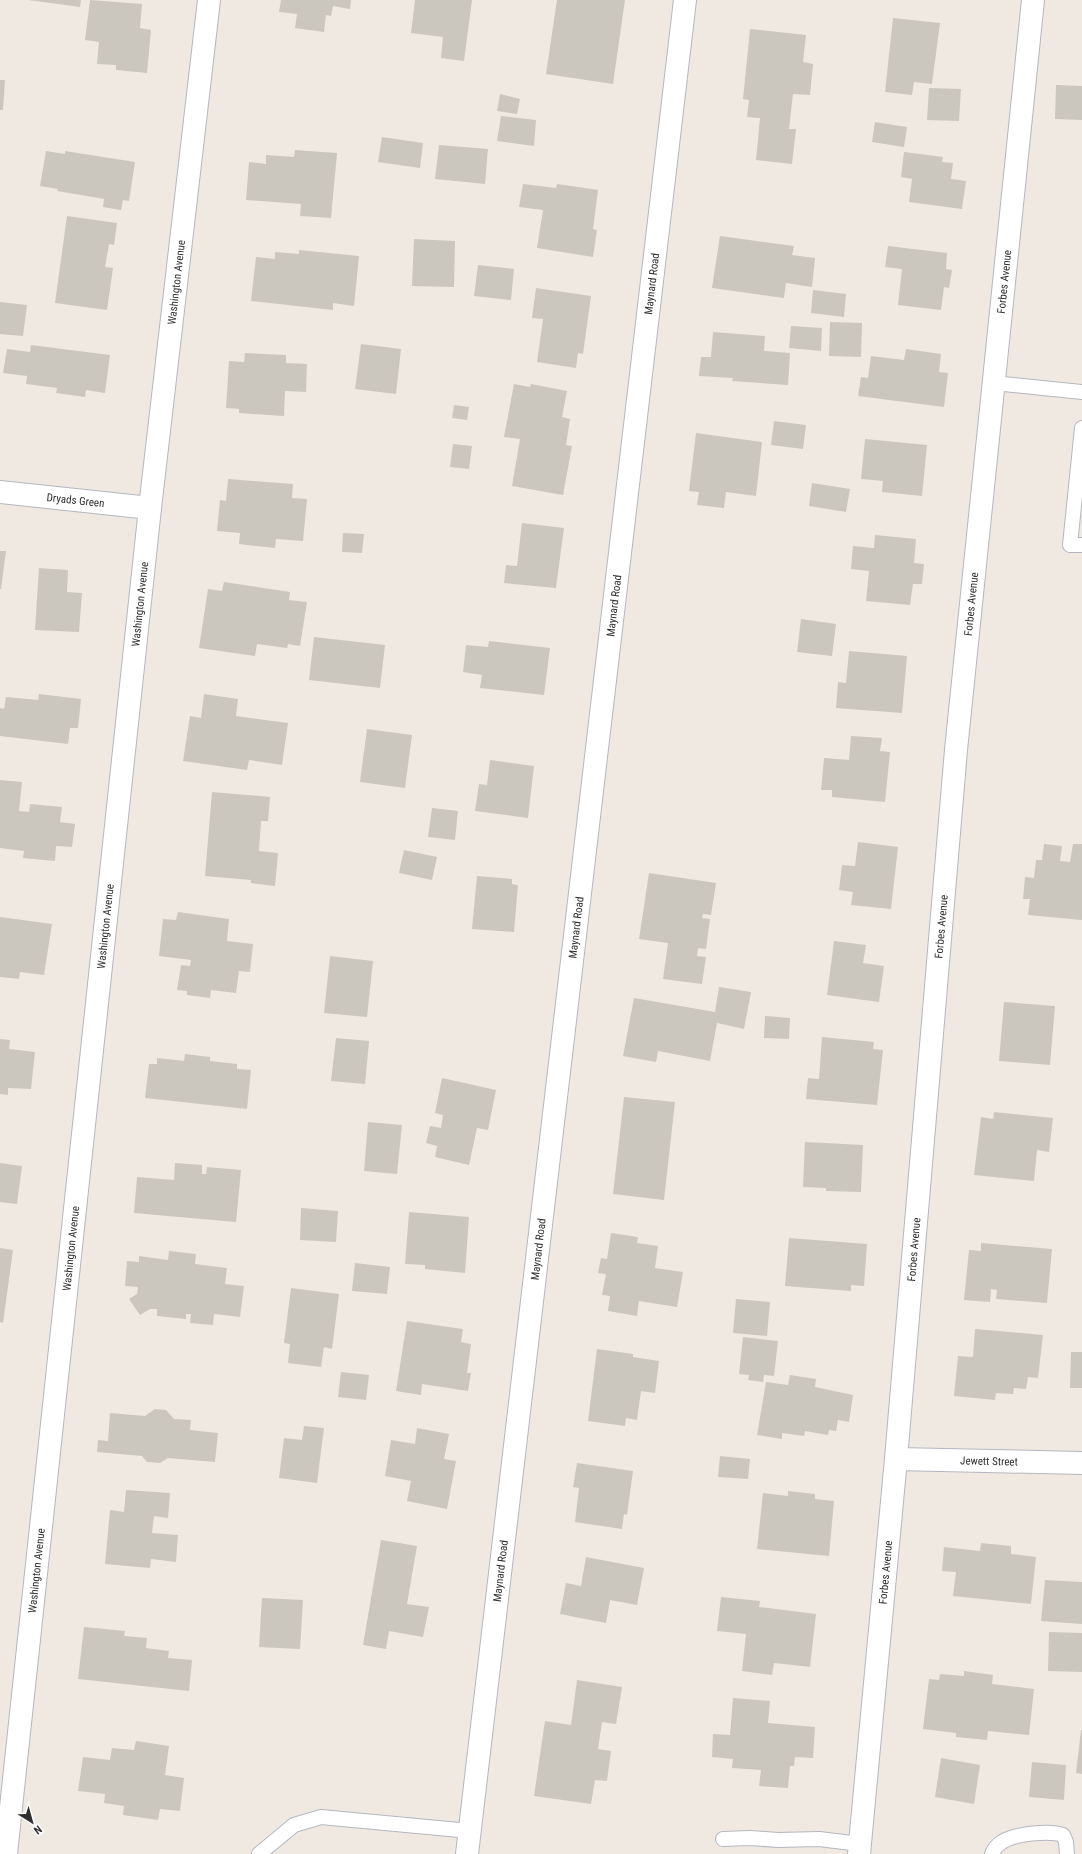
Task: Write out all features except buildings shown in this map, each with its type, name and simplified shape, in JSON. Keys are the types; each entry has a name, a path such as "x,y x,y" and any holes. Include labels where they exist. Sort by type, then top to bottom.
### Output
{"street":[{"name":"Washington Avenue","path":"6,1854 150,508 209,0"},
{"name":"Maynard Road","path":"467,1854 686,0"},
{"name":"Forbes Avenue","path":"860,1849 896,1460 956,750 1033,0"},
{"name":"Dryads Green","path":"0,492 150,508"},
{"name":"Jewett Street","path":"896,1460 1082,1463"}],"lane":[{"path":"994,383 1082,392"},
{"path":"1082,428 1070,545 1082,545"},
{"path":"259,1854 294,1825 321,1817 470,1831"},
{"path":"992,1854 997,1846 1003,1841 1017,1836 1053,1833 1063,1835 1066,1842 1067,1854"},
{"path":"723,1839 819,1839 860,1849"}]}
